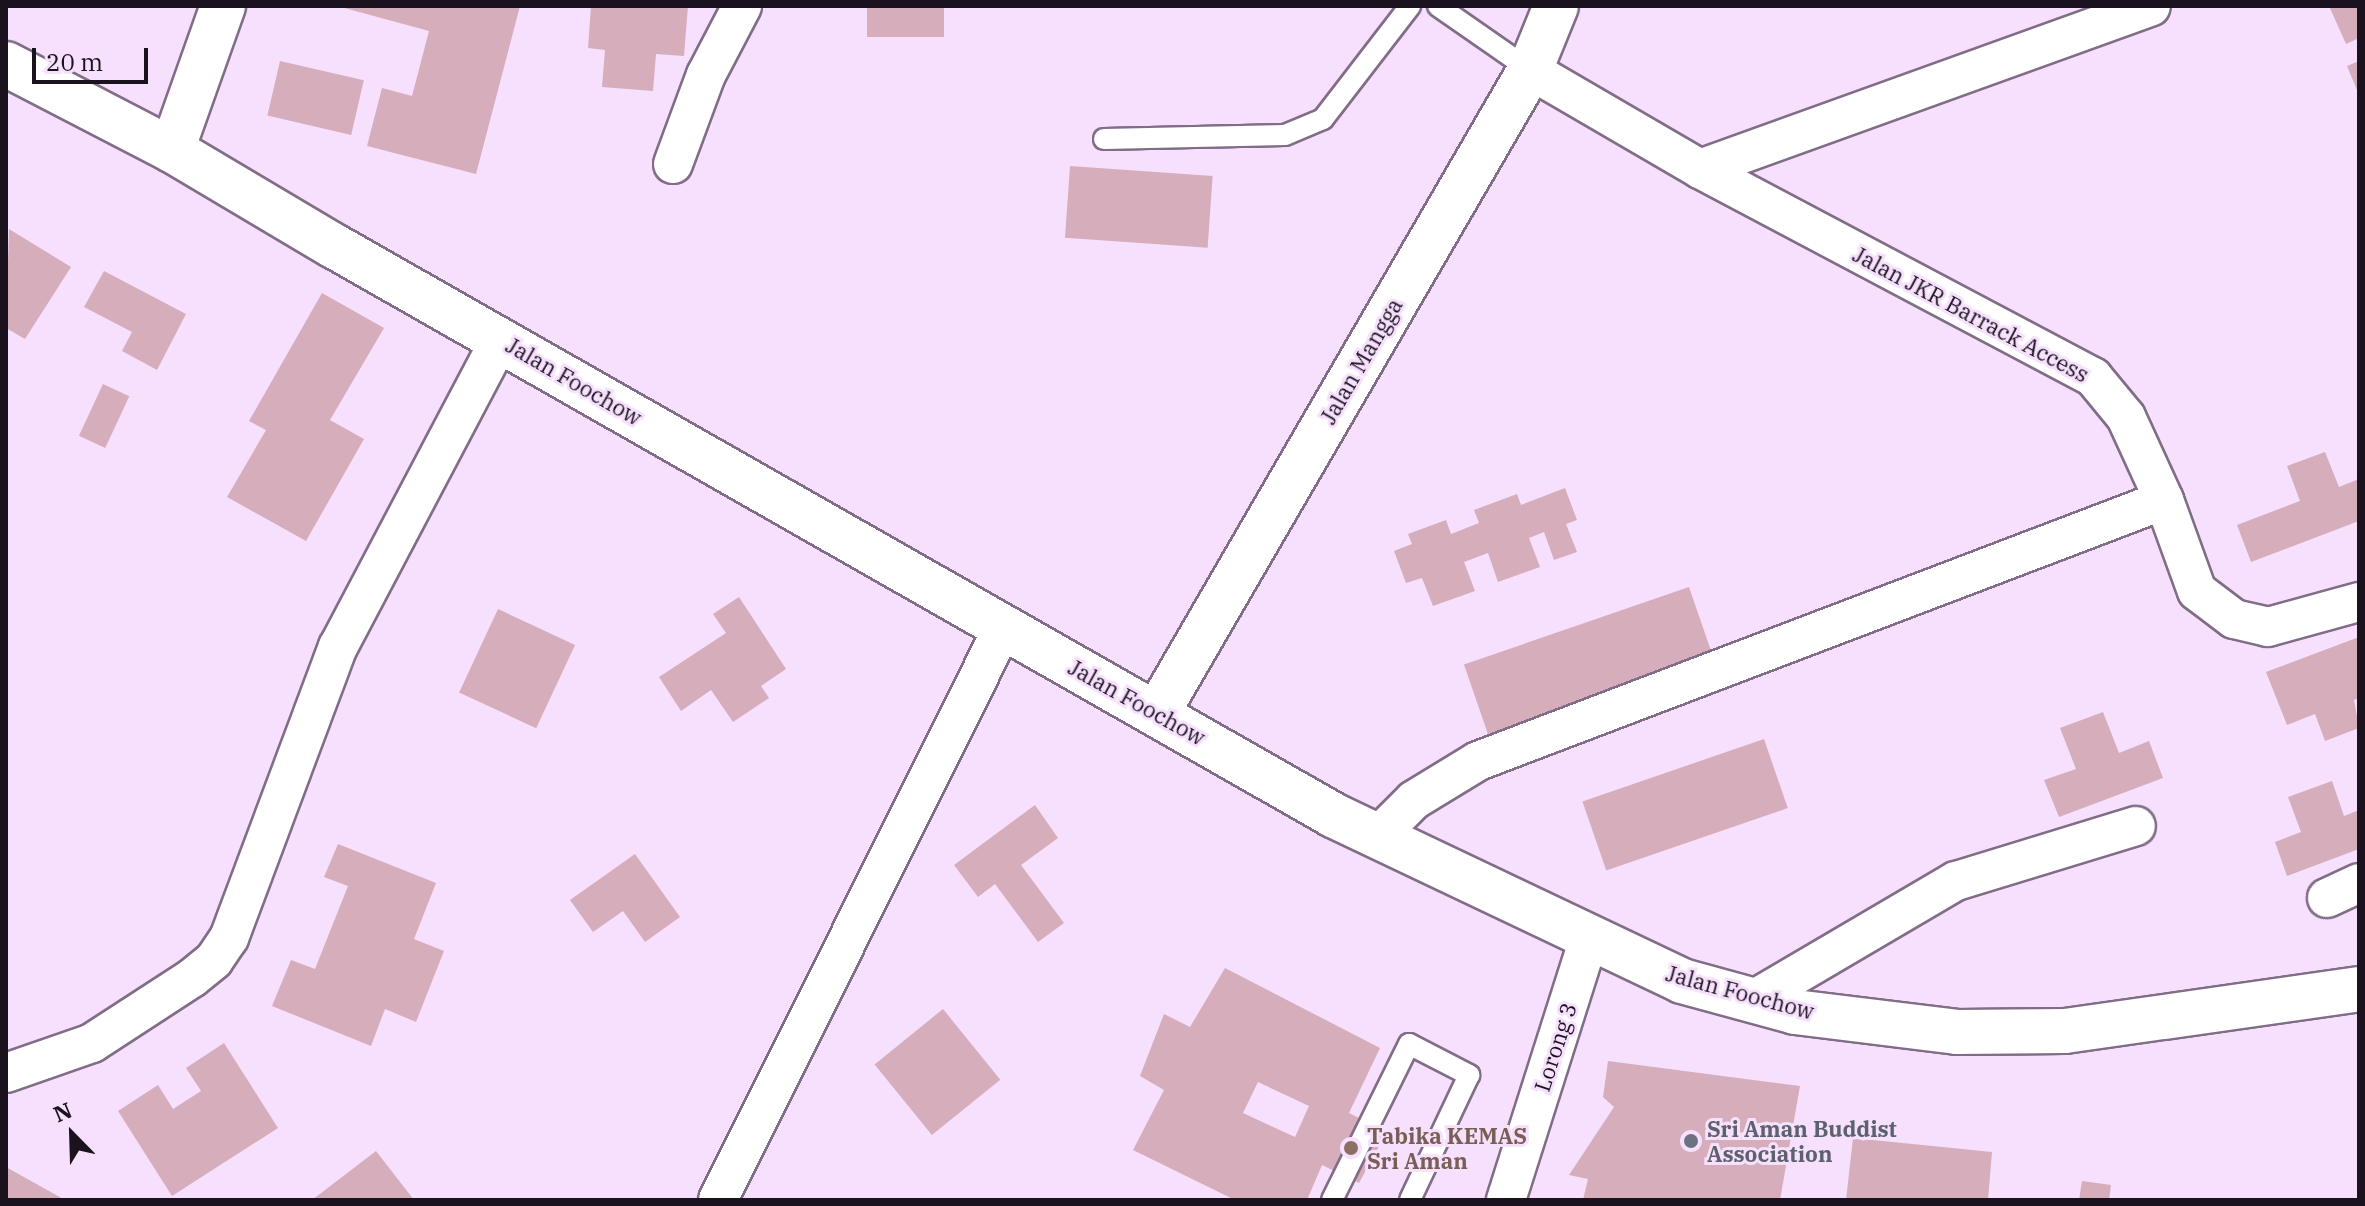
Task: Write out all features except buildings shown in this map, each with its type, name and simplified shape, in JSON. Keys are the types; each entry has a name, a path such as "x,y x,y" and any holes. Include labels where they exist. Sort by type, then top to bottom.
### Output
{"main road":[{"path":"172,150 223,6"},
{"name":"Jalan Mangga","path":"1157,713 1530,70 1556,6"},
{"name":"Jalan Foochow","path":"6,64 172,150 334,246 501,338 1333,815 1682,981 1795,1012 1957,1032 2065,1031 2359,989"}],"street":[{"path":"673,164 706,75 742,6"},
{"path":"1700,169 2151,7"},
{"name":"Jalan JKR Barrack Access","path":"1530,70 1700,169 2093,377 2126,417 2164,500 2197,591 2234,619 2268,627 2359,602"},
{"path":"6,1073 92,1043 192,978 214,960 229,938 338,647 501,338"},
{"path":"1378,836 1414,800 1493,756 2164,500"},
{"path":"718,1200 1003,628"},
{"path":"1753,1000 1956,881 2136,826"},
{"name":"Lorong 3","path":"1506,1200 1589,939"}],"lane":[{"path":"1104,139 1285,135 1323,119 1410,6"},
{"path":"1438,6 1530,70"},
{"path":"1332,1200 1409,1044 1469,1075 1410,1200"}],"place":[{"name":"Sri Aman Buddist Association","path":"1691,1141"},
{"name":"Tabika KEMAS Sri Aman","path":"1351,1148"}]}
